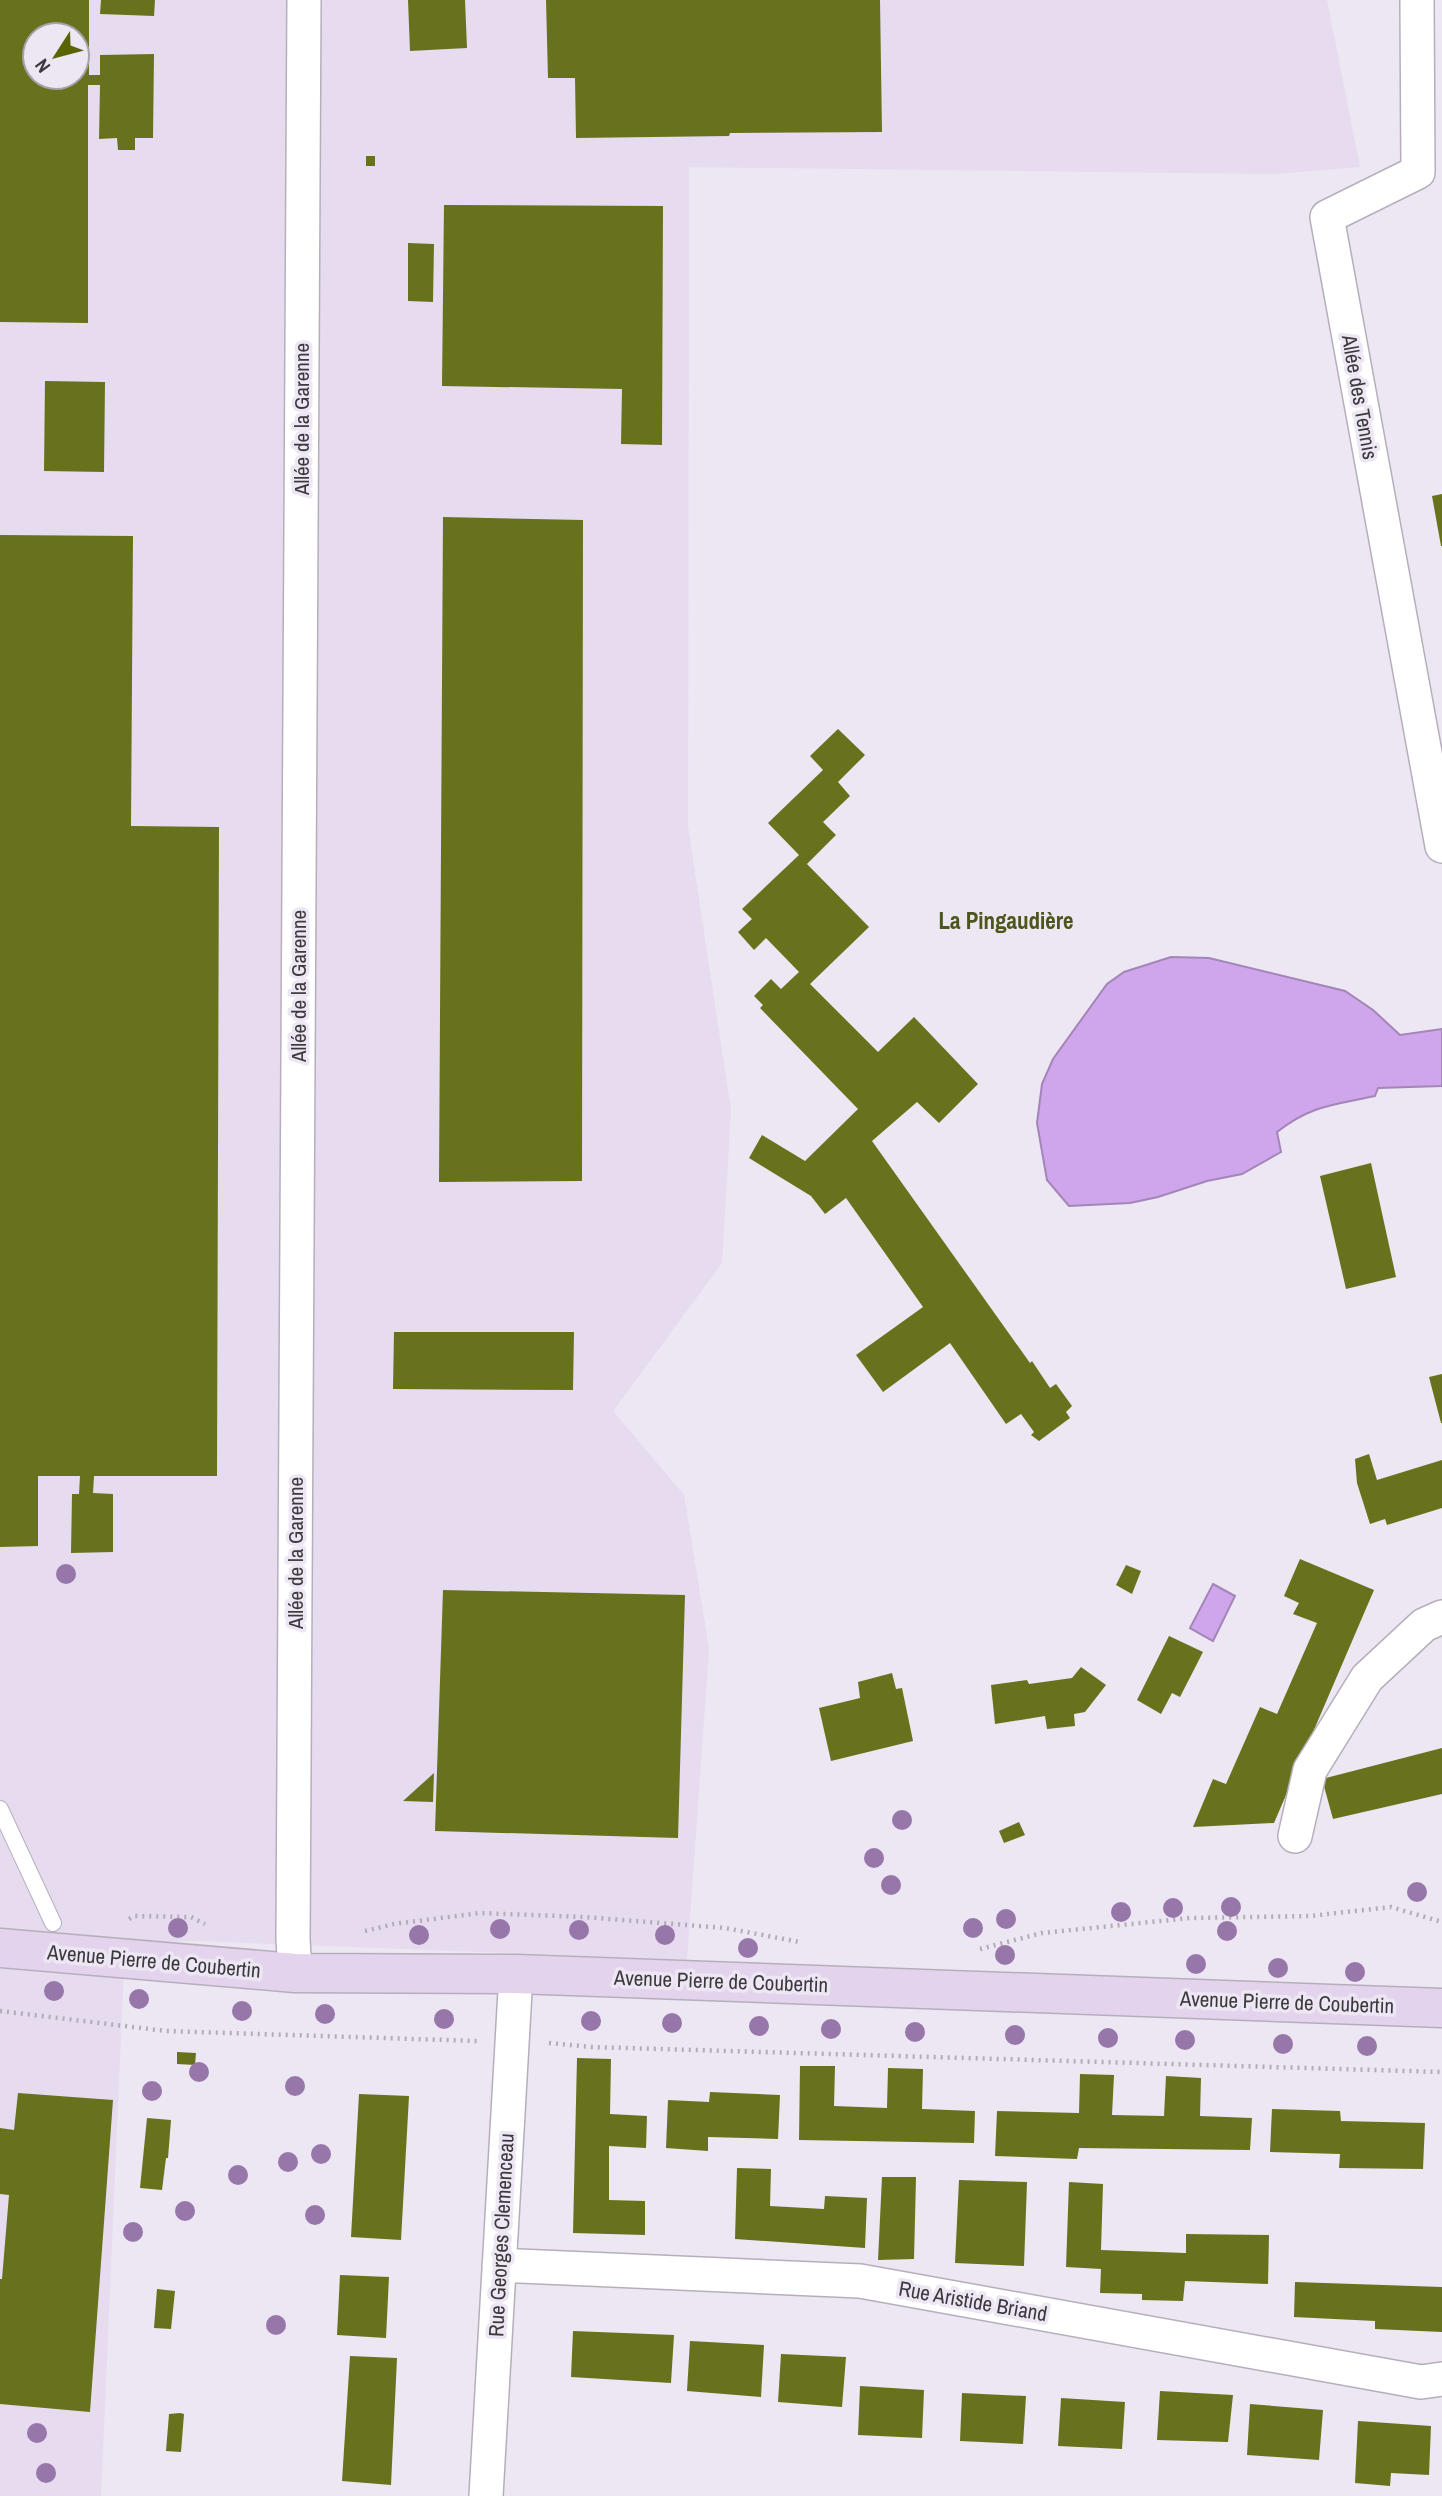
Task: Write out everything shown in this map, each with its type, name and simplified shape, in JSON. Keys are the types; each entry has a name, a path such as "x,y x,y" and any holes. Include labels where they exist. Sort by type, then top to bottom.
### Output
{"street":[{"name":"Allée de la Garenne","path":"295,1973 293,1897 304,0"},
{"name":"Allée des Tennis","path":"1417,0 1418,172 1328,217 1442,846"},
{"path":"1294,1836 1310,1769 1367,1678 1424,1625 1442,1617"},
{"name":"Avenue Pierre de Coubertin","path":"0,1948 295,1973 516,1973 1442,2008"},
{"name":"Rue Georges Clemenceau","path":"486,2496 516,1973"},
{"name":"Rue Aristide Briand","path":"499,2264 860,2281 1421,2382 1442,2379"}],"lane":[{"path":"0,1809 52,1923"}],"path":[{"path":"976,1950 1042,1933 1189,1918 1310,1916 1391,1907 1442,1922"},
{"path":"355,1933 394,1924 480,1913 584,1917 725,1928 806,1943"},
{"path":"125,1921 135,1916 191,1917 209,1927"},
{"path":"0,2011 166,2031 458,2041 512,2040 606,2048 1442,2072"}],"shaded area":[{"path":"0,0 1327,0 1360,167 1274,174 689,167 688,827 731,1110 722,1263 613,1411 684,1495 709,1649 687,1960 199,1941 125,1943 101,2496 0,2496"},
{"path":"1171,957 1209,958 1345,991 1373,1010 1400,1035 1442,1029 1442,1086 1378,1088 1375,1096 1312,1111 1277,1132 1281,1152 1242,1174 1130,1203 1069,1206 1047,1180 1037,1123 1042,1084 1053,1059 1107,984 1124,972"},
{"path":"1213,1584 1235,1596 1213,1641 1190,1628"}],"building":[{"path":"0,0 89,0 89,21 21,21 21,91 88,91 88,323 0,322"},
{"path":"101,0 155,0 154,16 100,14"},
{"path":"408,0 465,0 467,48 410,51"},
{"path":"546,0 880,0 882,132 576,138 575,78 548,78"},
{"path":"154,54 153,138 135,138 135,150 118,150 117,138 99,139 100,85 91,85 91,75 100,75 100,55"},
{"path":"366,156 375,156 375,166 366,166"},
{"path":"444,205 663,206 662,445 621,444 622,389 442,386"},
{"path":"408,243 434,244 433,302 408,301"},
{"path":"45,381 105,382 104,472 44,471"},
{"path":"1442,494 1442,546 1441,546 1432,496"},
{"path":"443,517 583,520 582,1181 439,1182"},
{"path":"0,535 133,536 131,826 219,827 217,1476 94,1476 93,1493 113,1494 113,1552 71,1553 72,1494 79,1494 80,1476 38,1476 38,1546 0,1547"},
{"path":"838,729 865,755 838,782 850,796 823,822 836,835 807,864 869,927 810,984 878,1052 914,1017 978,1084 939,1123 917,1102 872,1141 1030,1363 1032,1361 1050,1388 1056,1384 1072,1406 1066,1412 1070,1418 1039,1441 1031,1435 1034,1432 1021,1414 1006,1424 950,1343 883,1392 856,1355 923,1307 846,1198 825,1214 811,1196 749,1158 762,1135 805,1161 858,1109 760,1008 763,1005 754,996 771,979 781,989 799,972 766,938 754,950 738,932 752,919 742,909 799,855 768,823 823,770 810,756"},
{"path":"1371,1163 1396,1277 1346,1289 1320,1176"},
{"path":"394,1332 574,1332 573,1390 393,1389"},
{"path":"1442,1374 1442,1423 1441,1423 1429,1377"},
{"path":"1369,1454 1377,1480 1442,1460 1442,1508 1387,1525 1385,1519 1370,1524 1357,1483 1355,1459"},
{"path":"1300,1559 1374,1590 1274,1823 1193,1827 1213,1779 1226,1784 1260,1707 1277,1714 1317,1623 1293,1614 1299,1603 1284,1596"},
{"path":"1126,1565 1141,1571 1132,1594 1116,1585"},
{"path":"443,1590 685,1595 678,1838 435,1831"},
{"path":"1169,1636 1203,1652 1180,1697 1172,1693 1161,1714 1137,1700"},
{"path":"1081,1667 1106,1685 1085,1712 1074,1714 1075,1726 1047,1729 1045,1716 995,1724 991,1685 1027,1680 1029,1684 1072,1678"},
{"path":"892,1673 896,1689 902,1688 913,1741 831,1761 819,1708 860,1698 858,1682"},
{"path":"1442,1748 1442,1794 1333,1819 1322,1779"},
{"path":"434,1773 433,1802 403,1801"},
{"path":"1019,1822 1025,1835 1004,1843 999,1831"},
{"path":"177,2052 196,2053 195,2065 177,2064"},
{"path":"577,2058 611,2059 610,2114 647,2116 646,2148 609,2146 609,2200 645,2201 645,2235 573,2233"},
{"path":"800,2066 835,2066 834,2106 887,2108 888,2068 923,2069 922,2109 975,2111 974,2143 799,2140"},
{"path":"1080,2074 1114,2075 1112,2115 1164,2116 1166,2076 1201,2078 1200,2116 1252,2118 1250,2150 1079,2148 1077,2159 995,2156 997,2111 1079,2113"},
{"path":"710,2092 780,2095 778,2139 708,2137 708,2151 666,2148 668,2100 709,2102"},
{"path":"18,2093 113,2100 90,2412 0,2404 0,2279 9,2195 0,2194 0,2128 14,2130"},
{"path":"359,2094 409,2096 401,2240 351,2237"},
{"path":"1272,2109 1340,2111 1341,2121 1425,2123 1423,2169 1339,2168 1340,2154 1270,2152"},
{"path":"147,2118 171,2120 162,2190 140,2188"},
{"path":"737,2168 771,2169 770,2206 824,2209 825,2196 867,2198 865,2248 735,2239"},
{"path":"882,2177 916,2177 914,2259 878,2260"},
{"path":"959,2180 1027,2182 1024,2266 955,2263"},
{"path":"1069,2182 1103,2184 1101,2250 1186,2253 1186,2234 1269,2235 1268,2284 1185,2281 1183,2301 1142,2300 1142,2294 1100,2293 1101,2269 1066,2267"},
{"path":"340,2275 389,2277 386,2338 337,2335"},
{"path":"1295,2282 1442,2287 1442,2332 1375,2329 1375,2321 1294,2317"},
{"path":"157,2289 175,2291 171,2329 154,2328"},
{"path":"573,2331 674,2335 671,2383 571,2377"},
{"path":"690,2341 764,2345 761,2397 687,2391"},
{"path":"781,2354 846,2357 842,2407 778,2402"},
{"path":"350,2356 397,2358 391,2485 342,2481"},
{"path":"860,2386 924,2390 922,2438 858,2435"},
{"path":"1160,2391 1233,2395 1228,2442 1157,2440"},
{"path":"962,2393 1026,2396 1023,2444 960,2441"},
{"path":"1061,2398 1125,2402 1122,2449 1058,2446"},
{"path":"1250,2404 1323,2410 1319,2460 1247,2455"},
{"path":"169,2414 184,2414 181,2452 166,2451"},
{"path":"1358,2421 1431,2426 1429,2475 1391,2473 1390,2486 1355,2483"}],"district":[{"name":"La Pingaudière","path":"1006,920"}]}
